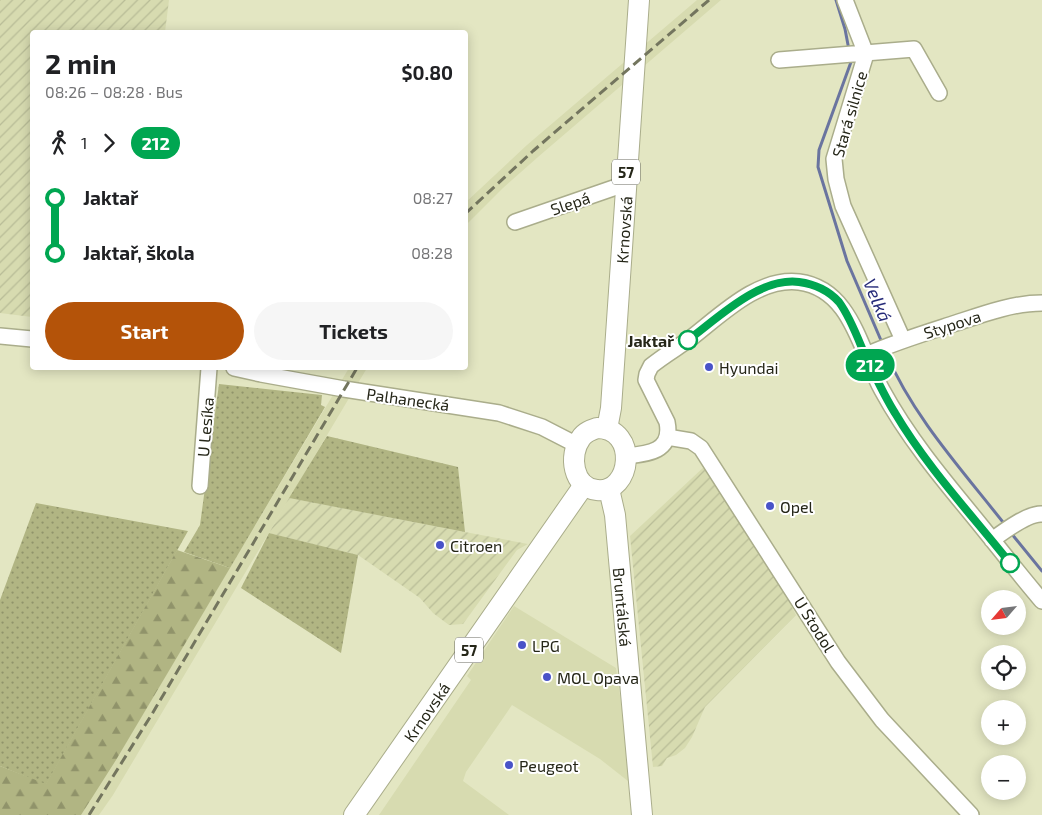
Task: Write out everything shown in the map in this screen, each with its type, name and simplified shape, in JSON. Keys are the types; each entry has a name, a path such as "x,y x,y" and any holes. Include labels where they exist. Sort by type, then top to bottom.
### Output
{"main road":[{"name":"Krnovská","path":"608,429 639,0"},
{"path":"608,429 622,440 626,456 622,477 609,489 596,490 584,485 576,473 569,441 581,438 591,430 608,429"},
{"name":"Krnovská","path":"354,815 584,485"},
{"name":"Bruntálská","path":"609,489 614,515 642,815"}],"street":[{"name":"Stará silnice","path":"845,0 857,55 834,159 836,179 843,206 899,341"},
{"path":"779,60 914,49 939,94"},
{"name":"Slepá","path":"514,222 625,184"},
{"path":"626,456 654,452 663,444 667,437 666,422 647,383 646,377 649,368 733,306 765,287 782,282 798,282 811,285 828,293 837,300 870,353 880,388 896,415 944,482 997,537 1042,601"},
{"name":"Stypova","path":"870,353 899,341 992,312 1033,303 1042,303"},
{"path":"0,336 30,339"},
{"name":"U Lesíka","path":"200,486 210,370"},
{"name":"Palhanecká","path":"243,370 344,389 499,413 530,423 569,441"},
{"name":"U Stodol","path":"667,437 691,441 701,448 838,662 882,720 971,815"},
{"path":"997,537 1016,524 1042,514"}],"shaded area":[{"path":"0,0 169,0 165,30 30,30 30,317 0,313"},
{"path":"697,0 721,0 538,157 468,223 468,200 527,145"},
{"path":"348,370 366,370 113,795 99,815 80,815 122,749"},
{"path":"706,465 758,541 796,615 705,707 685,748 676,755 667,758 662,766 653,767 630,536"},
{"path":"289,498 528,544 517,550 463,624 449,625 433,613 420,598 358,555 269,533"},
{"path":"514,606 616,668 633,785 600,759 512,705 466,772 463,781 509,815 379,815 471,680 467,676"}],"green space":[{"path":"219,384 322,395 321,405 325,407 230,568 184,552 200,525"},
{"path":"327,436 458,467 465,532 289,498"},
{"path":"36,503 188,531 46,785 0,766 0,600"},
{"path":"269,533 358,555 341,653 241,588"},
{"path":"177,550 230,568 116,760 81,815 0,815 0,766 46,784"}],"waterway":[{"name":"Velká","path":"836,0 849,50"},
{"name":"Velká","path":"850,58 851,62 819,150 818,167 847,261 883,345"},
{"name":"Velká","path":"886,353 897,377 924,421 1006,526"},
{"name":"Velká","path":"1011,533 1042,571"}],"railway":[{"path":"468,211 533,151 709,0"},
{"path":"89,815 152,714 356,370"}],"bus line":[{"name":"212","path":"688,340 742,300 770,285 798,282 818,287 828,293 837,300 847,316 880,388 896,415 944,482 1010,563"}],"place":[{"name":"Jaktař","path":"688,340"},
{"name":"Hyundai","path":"709,367"},
{"name":"Opel","path":"770,506"},
{"name":"Citroen","path":"440,545"},
{"name":"LPG","path":"522,645"},
{"name":"MOL Opava","path":"547,677"},
{"name":"Peugeot","path":"509,765"}]}
